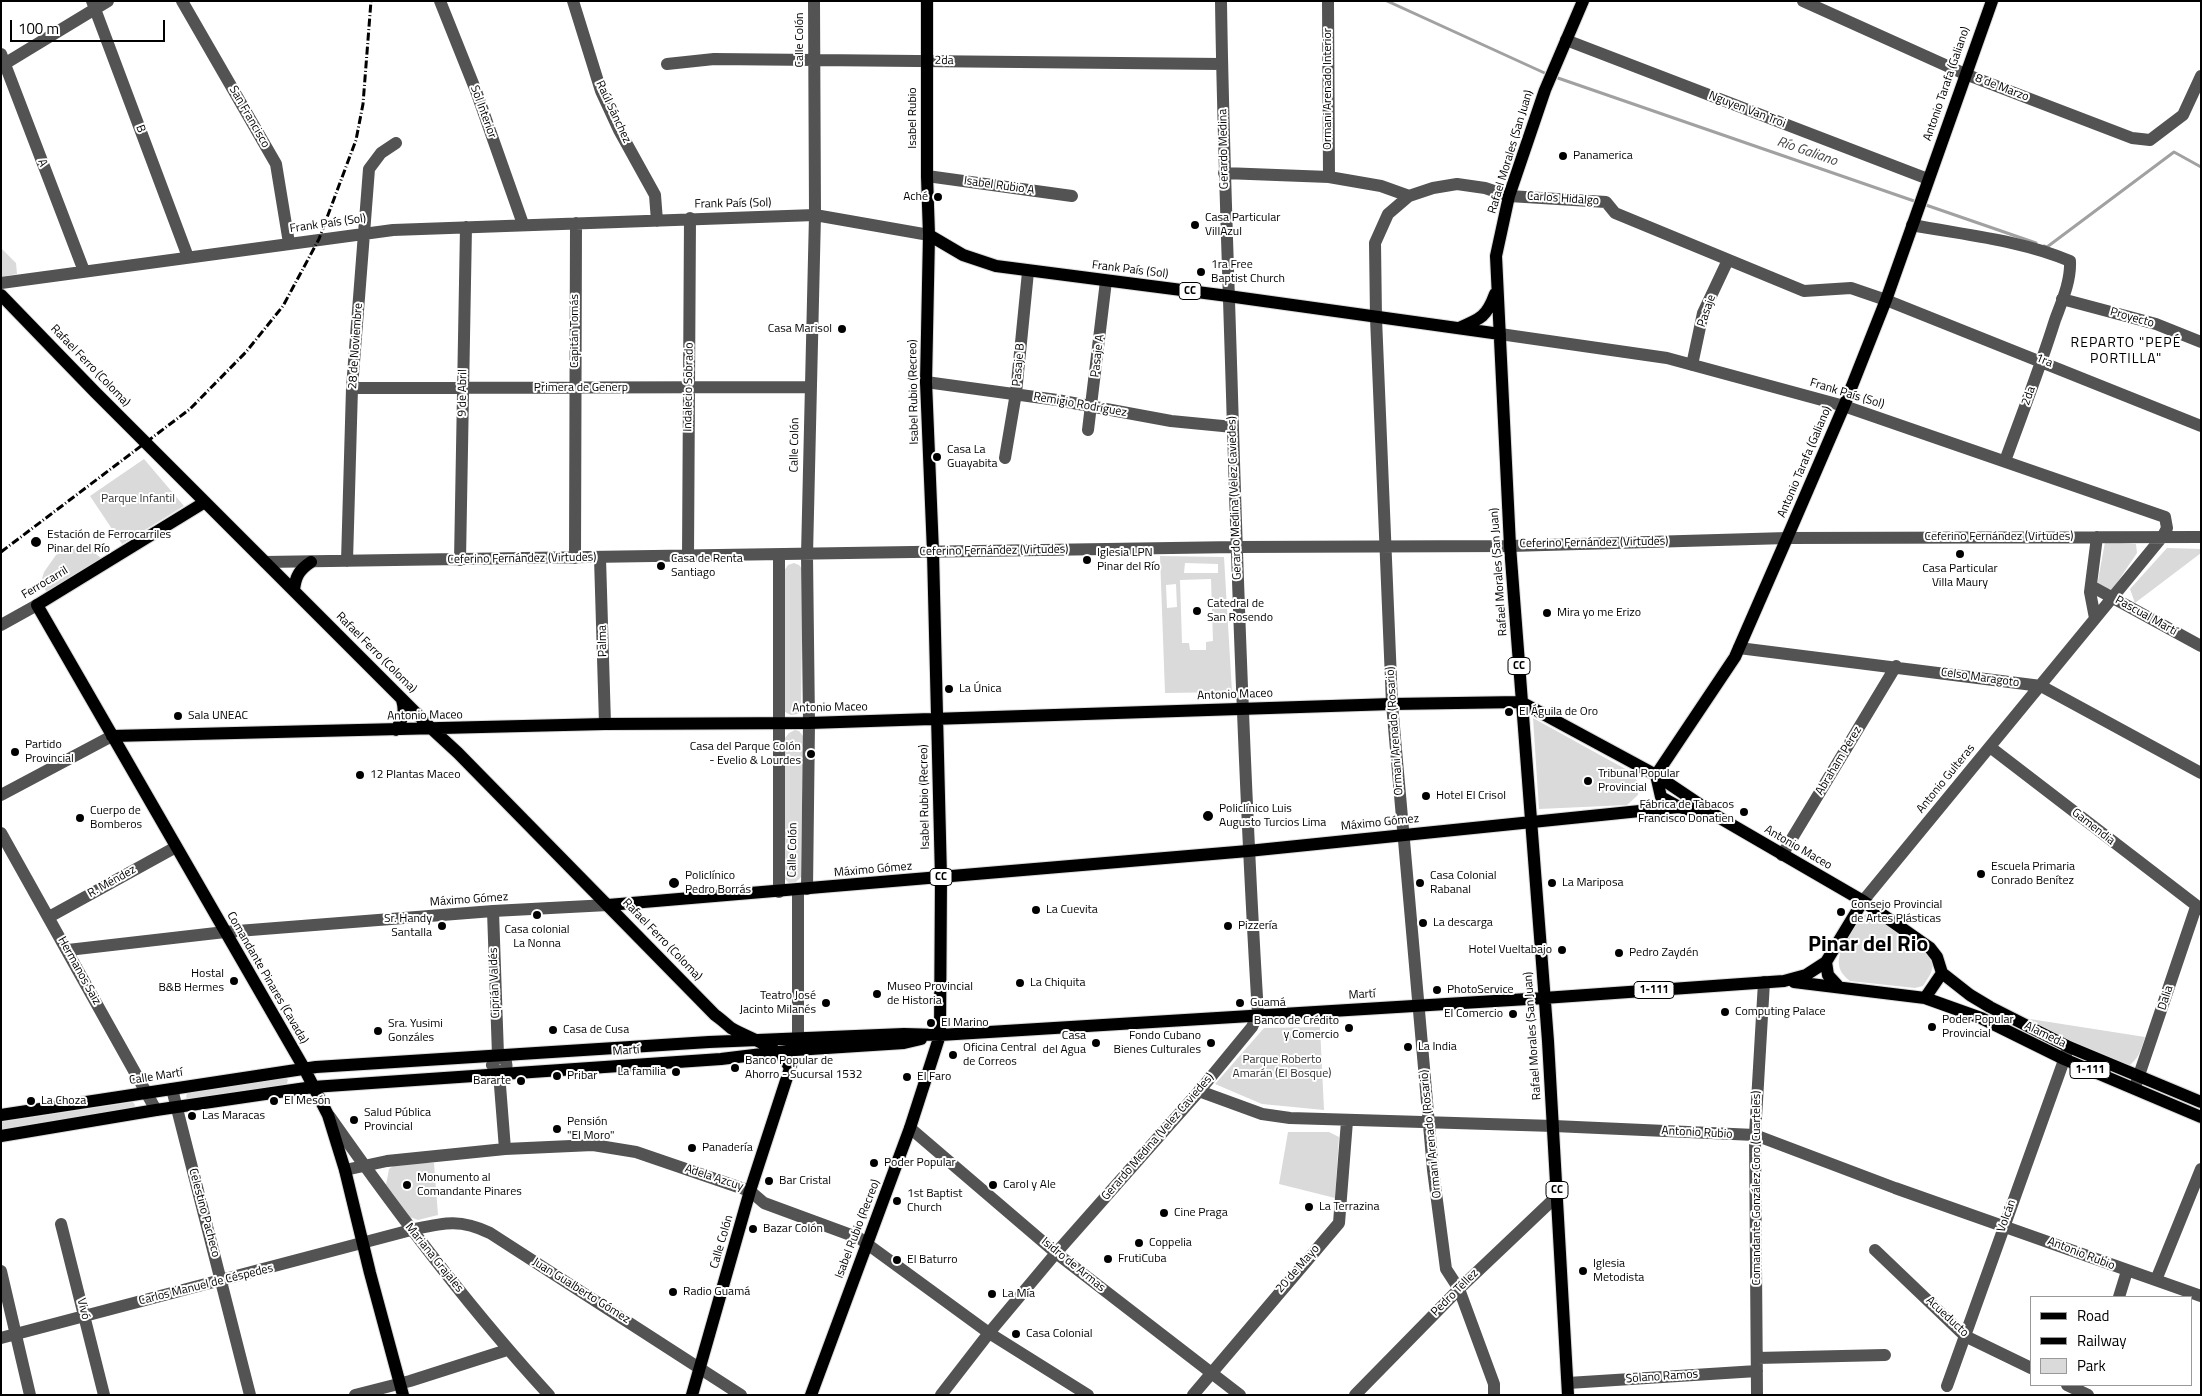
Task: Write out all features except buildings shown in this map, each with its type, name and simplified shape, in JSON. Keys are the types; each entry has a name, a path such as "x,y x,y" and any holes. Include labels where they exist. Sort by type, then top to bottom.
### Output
{"main road":[{"name":"Isabel Rubio","path":"927,1 929,235"},
{"name":"Rafael Morales (San Juan)","path":"1568,1389 1554,1126 1510,546 1496,256 1509,196 1545,90 1583,1"},
{"name":"Antonio Tarafa (Galiano)","path":"1656,775 1739,648 1787,538 1844,406 1886,300 1992,1"},
{"name":"Frank País (Sol)","path":"929,235 978,260 996,266 1028,272 1228,296 1500,334"},
{"name":"Isabel Rubio (Recreo)","path":"811,1395 910,1128 940,1035 941,878 933,552 926,382 929,235"},
{"name":"CC","path":"1457,329 1479,320 1490,310 1498,288"},
{"name":"Rafael Ferro (Coloma)","path":"1,295 402,700 458,753 715,1015 731,1027 778,1052"},
{"name":"Ferrocarril","path":"36,605 205,502"},
{"path":"294,591 295,580 300,569 311,562"},
{"name":"Comandante Pinares (Cavada)","path":"36,605 225,932 310,1068 313,1087 328,1115 345,1170 401,1389"},
{"path":"396,730 404,716 405,709 402,700"},
{"name":"Antonio Maceo","path":"112,736 471,729 605,724 809,723 1392,704 1522,702 1656,775 1720,818 1863,901"},
{"path":"458,753 460,737 463,732 471,729"},
{"name":"Antonio Maceo","path":"1656,775 1662,797 1679,807 1720,818"},
{"name":"Máximo Gómez","path":"608,905 779,892 1248,850 1679,807"},
{"name":"Antonio Gulteras","path":"1784,981 1806,975 1826,962 1863,901"},
{"name":"Alameda","path":"1863,901 1930,948 1937,957 1942,973 1970,995 1990,1007 2069,1046 2201,1102"},
{"path":"1826,962 1828,975 1838,986"},
{"path":"1925,998 1942,973"},
{"name":"Alameda","path":"1784,981 1925,998 1980,1018 2064,1059 2201,1117"},
{"name":"Martí","path":"310,1068 498,1054 709,1042 760,1041 797,1044 904,1034 940,1035 1258,1014 1544,998 1784,981"},
{"path":"709,1042 718,1025 715,1015"},
{"path":"721,1059 732,1041 731,1027"},
{"name":"Martí","path":"313,1087 721,1059 778,1052 797,1044"},
{"name":"Calle Colón","path":"692,1395 750,1191 797,1044"},
{"path":"778,1052 790,1068"},
{"name":"Calle Martí","path":"1,1115 310,1068"},
{"path":"1,1136 156,1110 313,1087"}],"street":[{"path":"2,61 93,5 108,1"},
{"name":"San Francisco","path":"182,1 276,164 289,243"},
{"name":"Sol Interior","path":"440,1 476,91 523,224"},
{"name":"Raúl Sánchez","path":"573,1 601,91 619,130 655,195 657,221"},
{"name":"Calle Colón","path":"797,1044 809,723 807,555 815,215 814,1"},
{"name":"Gerardo Medina","path":"1221,1 1228,296"},
{"name":"Ormani Arenado Interior","path":"1328,1 1329,177"},
{"name":"8 de Marzo","path":"1803,1 1965,74 2132,138 2150,140 2183,115 2201,76"},
{"name":"B","path":"93,5 188,257"},
{"name":"Nguyen Van Troi","path":"1566,40 1928,179"},
{"name":"2da","path":"667,64 714,59 1222,64"},
{"name":"A","path":"2,61 84,271"},
{"name":"28 de Noviembre","path":"347,561 352,388 369,169 381,153 396,143"},
{"path":"1224,173 1329,177 1381,186 1409,196 1388,214 1375,243 1376,318"},
{"name":"Isabel Rubio A","path":"927,176 1072,196"},
{"name":"Carlos Hidalgo","path":"1409,196 1433,188 1457,184 1485,188 1509,196 1606,202 1615,213 1804,291 1851,288 1886,300"},
{"name":"Frank País (Sol)","path":"1,283 365,232 523,224 815,215 929,235"},
{"name":"Indalecio Sobrado","path":"688,557 690,218"},
{"name":"2da","path":"1914,220 2052,254 2070,262 2071,273 2042,361 2005,461"},
{"name":"Capitán Tomás","path":"575,558 576,223"},
{"name":"9 de Abril","path":"460,560 466,227"},
{"name":"Pasaje","path":"1692,365 1704,314 1728,260"},
{"name":"Pasaje B","path":"1005,458 1016,394 1028,272"},
{"name":"Pasaje A","path":"1088,430 1106,281"},
{"name":"Gerardo Medina (Velez Caviedes)","path":"942,1395 989,1333 1056,1253 1200,1090 1243,1038 1258,1014 1248,850 1228,296"},
{"name":"Proyecto","path":"2062,298 2156,324 2201,342"},
{"name":"1ra","path":"1886,300 2201,426"},
{"name":"Ormani Arenado (Rosario)","path":"1376,318 1392,704 1433,1170 1446,1269 1459,1289 1494,1384 1494,1395"},
{"name":"Frank País (Sol)","path":"1500,334 1667,358 1844,406 2165,517 2165,532"},
{"name":"Remigio Rodríguez","path":"926,382 1092,406 1170,421 1233,427"},
{"name":"Primera de Generp","path":"352,388 810,388"},
{"name":"Ceferino Fernández (Virtudes)","path":"265,562 779,556 1236,547 1510,546 1787,538 2097,537 2165,532 2201,537"},
{"name":"Antonio Gulteras","path":"1863,901 2041,686 2165,532"},
{"path":"2095,618 2091,586 2097,537"},
{"name":"Calle Colón","path":"779,556 779,892"},
{"name":"Palma","path":"600,558 605,724"},
{"name":"Pascual Martí","path":"2091,586 2201,646"},
{"name":"Ferrocarril","path":"1,625 36,605"},
{"name":"Celso Maragoto","path":"1739,648 1896,666 2041,686 2201,773"},
{"name":"Abraham Pérez","path":"1782,855 1896,666"},
{"name":"Antonio Maceo","path":"1,795 112,736"},
{"name":"Gamendia","path":"1990,747 2198,908"},
{"name":"Hermanos Saiz","path":"1,833 156,1110"},
{"name":"R. Méndez","path":"49,917 176,847"},
{"name":"Máximo Gómez","path":"68,950 225,932 493,911 608,905"},
{"name":"Dalia","path":"2134,1089 2198,908"},
{"name":"Ciprián Valdés","path":"493,911 498,1054 492,1065 499,1073 504,1150"},
{"name":"Comandante González Coro (Cuarteles)","path":"1756,1395 1755,1135 1764,982"},
{"name":"Volcán","path":"1947,1386 2069,1046"},
{"name":"Celestino Pacheco","path":"172,1088 250,1395"},
{"name":"Antonio Rubio","path":"1200,1090 1262,1114 1290,1118 1554,1126 1755,1135 1895,1188 2004,1225 2128,1272 2201,1296"},
{"name":"Mariana Grajales","path":"328,1115 411,1230 507,1350 549,1395"},
{"name":"20 de Mayo","path":"1193,1395 1339,1223 1347,1121"},
{"name":"Isidro de Armas","path":"910,1128 1056,1253 1240,1395"},
{"name":"Adela Azcuy","path":"345,1170 387,1161 504,1150 593,1145 636,1152 750,1191 764,1203 859,1238 989,1333 1088,1395"},
{"path":"377,1181 380,1167 387,1161"},
{"path":"2156,1280 2201,1169"},
{"name":"Pedro Téllez","path":"1355,1395 1459,1289 1558,1195"},
{"name":"Juan Gualberto Gómez","path":"411,1230 446,1222 465,1223 485,1231 621,1316 741,1395"},
{"name":"Vivó","path":"61,1224 104,1395"},
{"name":"Carlos Manuel de Céspedes","path":"1,1338 222,1282 411,1230"},
{"name":"Acueducto","path":"1875,1250 1965,1336 2030,1368"},
{"path":"1,1270 30,1395"},
{"path":"2119,1296 2128,1272"},
{"path":"355,1395 401,1389 507,1350"},
{"name":"Solano Ramos","path":"1568,1389 1756,1364 1885,1355"},
{"path":"2068,1386 2088,1395"}],"green space":[{"path":"1,248 16,263 17,274 1,277"},
{"name":"Parque Infantil","path":"144,459 184,506 122,544 90,496"},
{"path":"2105,542 2136,544 2137,553 2110,593 2097,586"},
{"path":"75,546 90,549 102,559 47,593 41,582 44,572 56,555"},
{"path":"2167,548 2201,549 2201,553 2135,603 2130,589"},
{"path":"1160,556 1224,557 1232,692 1165,693","holes":["1185,563 1218,564 1218,573 1184,573","1211,579 1213,641 1206,642 1206,650 1190,650 1189,643 1182,643 1180,580","1176,584 1177,607 1167,608 1166,585"]},
{"path":"794,563 803,570 801,707 798,714 791,715 785,712 784,571 788,565"},
{"path":"1533,718 1629,771 1639,783 1638,795 1627,805 1539,809"},
{"path":"795,730 799,731 803,736 801,877 796,882 789,883 783,877 785,738"},
{"path":"1866,914 1873,914 1933,959 1932,970 1923,986 1915,988 1850,981 1843,974 1839,965 1839,959 1843,944 1856,923"},
{"path":"2030,1019 2145,1037 2137,1057 2127,1067 2039,1026"},
{"name":"Parque Roberto Amarán (El Bosque)","path":"1320,1027 1324,1110 1262,1104 1215,1084 1264,1028"},
{"path":"285,1077 288,1080 286,1086 189,1100 186,1097 187,1092"},
{"path":"133,1102 134,1108 1,1130 1,1122"},
{"path":"1288,1132 1329,1132 1339,1137 1335,1198 1279,1184"},
{"path":"397,1163 434,1163 438,1215 418,1220 410,1217 386,1185 389,1169"}],"waterway":[{"name":"Río Galiano","path":"1387,1 1549,75"},
{"name":"Río Galiano","path":"1555,77 1917,202"},
{"name":"Río Galiano","path":"2044,246 2047,247 2174,152 2201,167"},
{"name":"Río Galiano","path":"1923,204 2036,243"}],"railway":[{"path":"1,552 190,409 246,352 283,306 319,239 356,140 363,104 371,1"}],"place":[{"name":"Panamerica","path":"1563,156"},
{"name":"Aché","path":"938,197"},
{"name":"Casa Particular VillAzul","path":"1195,225"},
{"name":"1ra Free Baptist Church","path":"1201,272"},
{"name":"Casa Marisol","path":"842,329"},
{"name":"Casa La Guayabita","path":"937,457"},
{"name":"Estación de Ferrocarriles Pinar del Río","path":"36,542"},
{"name":"Casa Particular Villa Maury","path":"1960,554"},
{"name":"Iglesia LPN Pinar del Río","path":"1087,560"},
{"name":"Casa de Renta Santiago","path":"661,566"},
{"name":"Catedral de San Rosendo","path":"1197,611"},
{"name":"Mira yo me Erizo","path":"1547,613"},
{"name":"La Única","path":"949,689"},
{"name":"El Águila de Oro","path":"1509,712"},
{"name":"Sala UNEAC","path":"178,716"},
{"name":"Partido Provincial","path":"15,752"},
{"name":"Casa del Parque Colón - Evelio & Lourdes","path":"811,754"},
{"name":"12 Plantas Maceo","path":"360,775"},
{"name":"Tribunal Popular Provincial","path":"1588,781"},
{"name":"Hotel El Crisol","path":"1426,796"},
{"name":"Fábrica de Tabacos Francisco Donatien","path":"1744,812"},
{"name":"Policlínico Luis Augusto Turcios Lima","path":"1208,816"},
{"name":"Cuerpo de Bomberos","path":"80,818"},
{"name":"Escuela Primaria Conrado Benítez","path":"1981,874"},
{"name":"Policlínico Pedro Borrás","path":"674,883"},
{"name":"Casa Colonial Rabanal","path":"1420,883"},
{"name":"La Mariposa","path":"1552,883"},
{"name":"La Cuevita","path":"1036,910"},
{"name":"Consejo Provincial de Artes Plásticas","path":"1841,912"},
{"name":"Casa colonial La Nonna","path":"537,915"},
{"name":"La descarga","path":"1423,923"},
{"name":"Sr. Handy Santalla","path":"442,926"},
{"name":"Pizzería","path":"1228,926"},
{"name":"Hotel Vueltabajo","path":"1562,950"},
{"name":"Pedro Zaydén","path":"1619,953"},
{"name":"Hostal B&B Hermes","path":"234,981"},
{"name":"La Chiquita","path":"1020,983"},
{"name":"PhotoService","path":"1437,990"},
{"name":"Museo Provincial de Historia","path":"877,994"},
{"name":"Teatro José Jacinto Milanés","path":"826,1003"},
{"name":"Guamá","path":"1240,1003"},
{"name":"Computing Palace","path":"1725,1012"},
{"name":"El Comercio","path":"1513,1014"},
{"name":"El Marino","path":"931,1023"},
{"name":"Poder Popular Provincial","path":"1932,1027"},
{"name":"Banco de Crédito y Comercio","path":"1349,1028"},
{"name":"Casa de Cusa","path":"553,1030"},
{"name":"Sra. Yusimi Gonzáles","path":"378,1031"},
{"name":"Casa del Agua","path":"1096,1043"},
{"name":"Fondo Cubano Bienes Culturales","path":"1211,1043"},
{"name":"La India","path":"1408,1047"},
{"name":"Oficina Central de Correos","path":"953,1055"},
{"name":"Banco Popular de Ahorro - Sucursal 1532","path":"735,1068"},
{"name":"La familia","path":"676,1072"},
{"name":"Pribar","path":"557,1076"},
{"name":"El Faro","path":"907,1077"},
{"name":"Bararte","path":"521,1081"},
{"name":"La Choza","path":"31,1101"},
{"name":"El Mesón","path":"274,1101"},
{"name":"Las Maracas","path":"192,1116"},
{"name":"Salud Pública Provincial","path":"354,1120"},
{"name":"Pensión \"El Moro\"","path":"557,1129"},
{"name":"Panadería","path":"692,1148"},
{"name":"Poder Popular","path":"874,1163"},
{"name":"Bar Cristal","path":"769,1181"},
{"name":"Monumento al Comandante Pinares","path":"407,1185"},
{"name":"Carol y Ale","path":"993,1185"},
{"name":"1st Baptist Church","path":"897,1201"},
{"name":"La Terrazina","path":"1309,1207"},
{"name":"Cine Praga","path":"1164,1213"},
{"name":"Bazar Colón","path":"753,1229"},
{"name":"Coppelia","path":"1139,1243"},
{"name":"FrutiCuba","path":"1108,1259"},
{"name":"El Baturro","path":"897,1260"},
{"name":"Iglesia Metodista","path":"1583,1271"},
{"name":"Radio Guamá","path":"673,1292"},
{"name":"La Mía","path":"992,1294"},
{"name":"Casa Colonial","path":"1016,1334"}],"district":[{"name":"REPARTO \"PEPÉ PORTILLA\"","path":"2126,352"},
{"name":"Pinar del Rio","path":"1868,946"}]}
